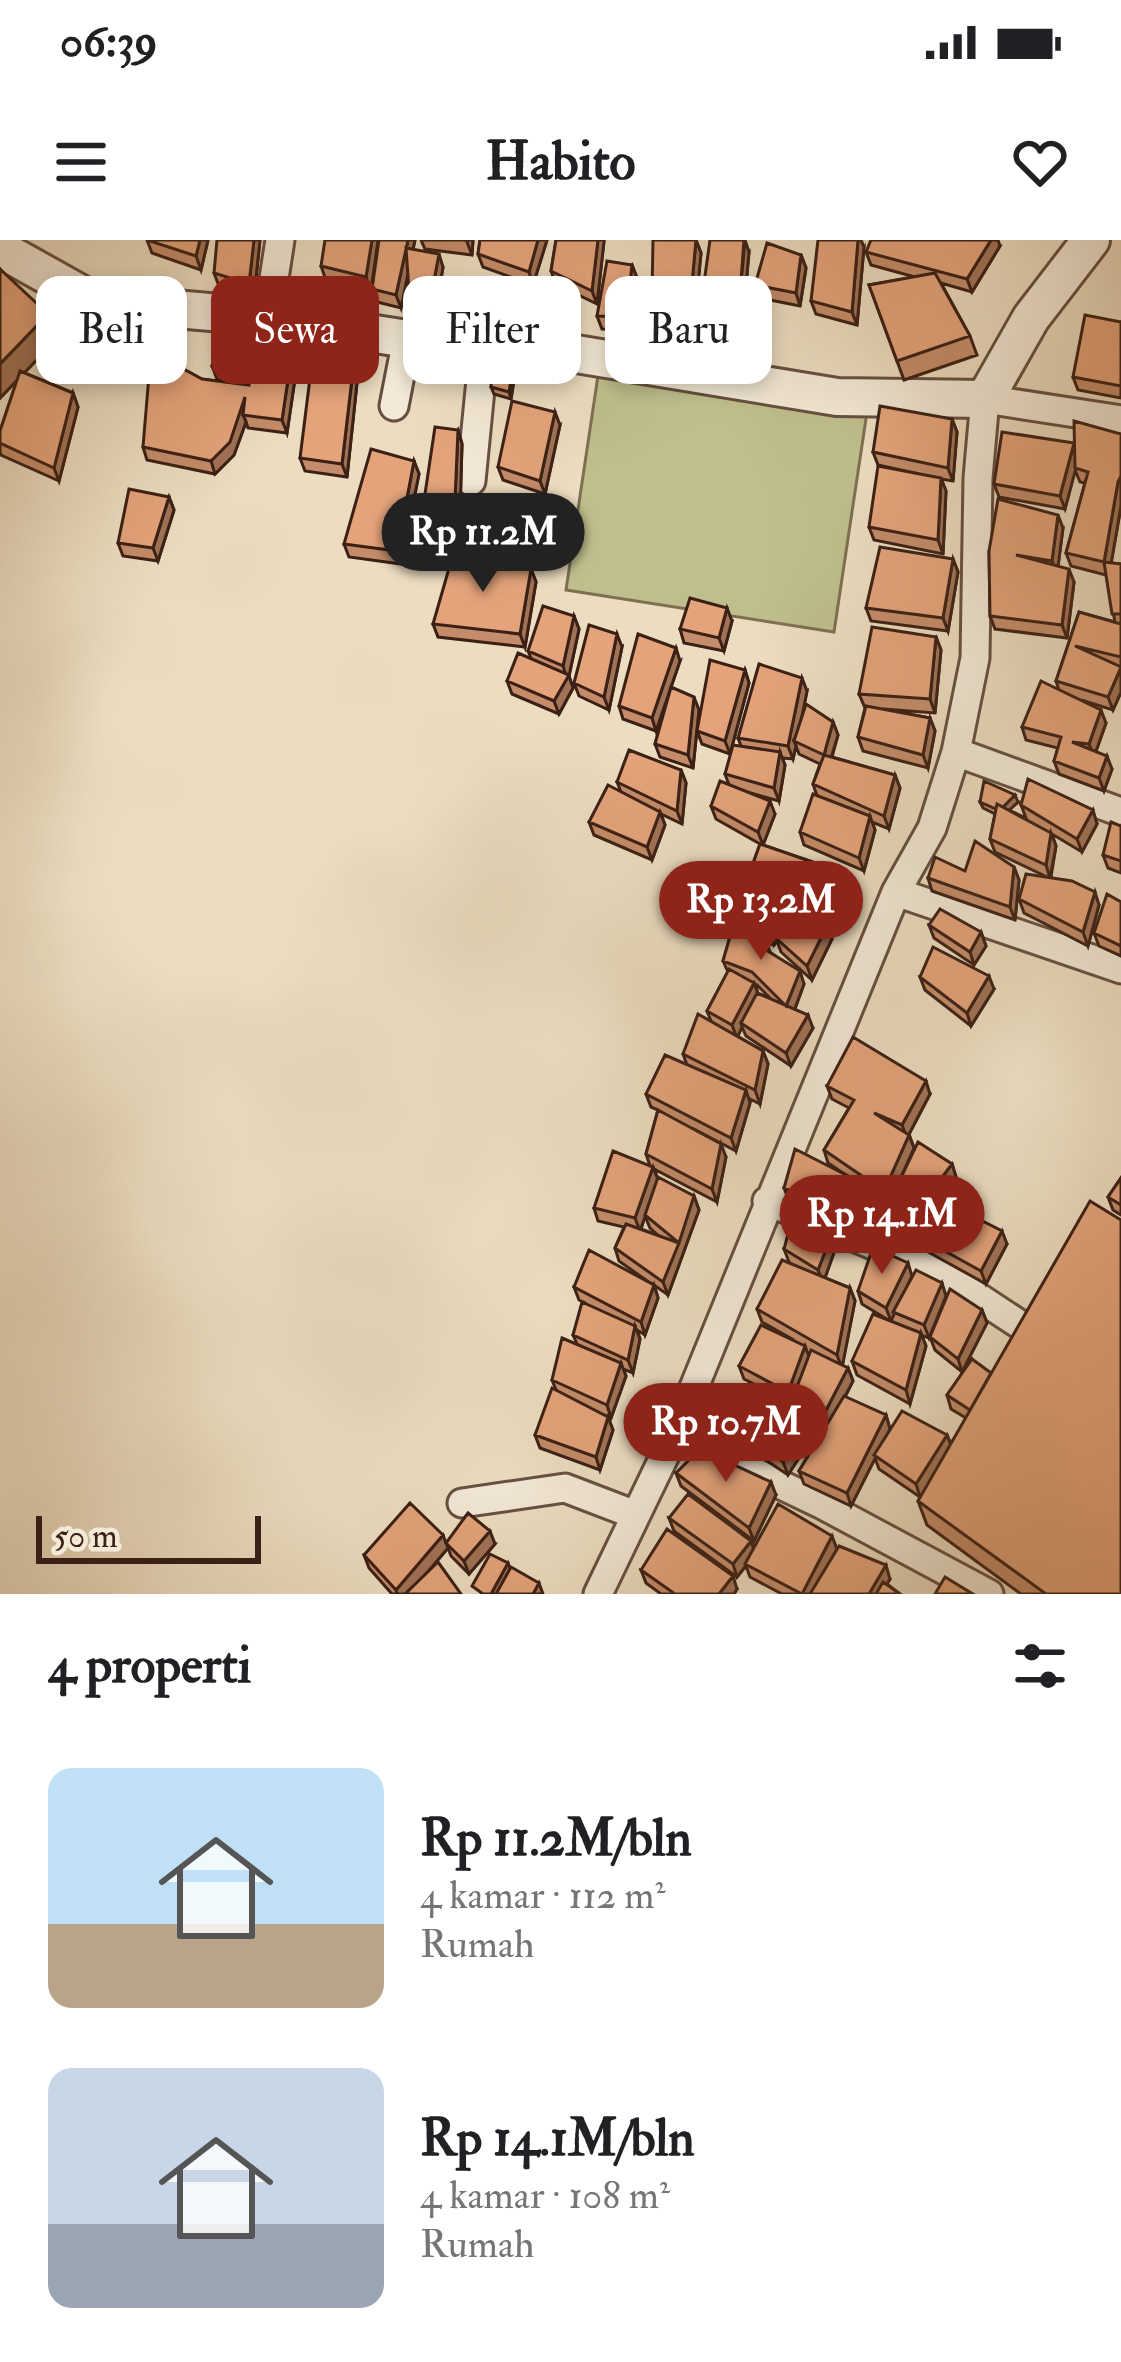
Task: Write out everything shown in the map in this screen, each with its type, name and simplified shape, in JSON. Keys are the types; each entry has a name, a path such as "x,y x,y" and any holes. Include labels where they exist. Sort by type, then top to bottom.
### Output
{"street":[{"path":"274,276 280,240"},
{"path":"598,1594 675,1434 896,892 932,828 956,752 975,658 978,478 986,399 1031,318 1091,240"},
{"path":"0,249 95,302 211,312"},
{"path":"581,355 837,397 986,399 1121,420"},
{"path":"394,406 403,360"},
{"path":"471,481 481,384"},
{"path":"956,752 1121,812"},
{"path":"896,892 1121,969"},
{"path":"767,1201 943,1274 1025,1328"},
{"path":"675,1434 821,1504 989,1594"},
{"path":"462,1503 565,1488 633,1514"}],"green space":[{"path":"599,369 605,370 605,384 692,384 867,412 834,632 566,590"}],"building":[{"path":"147,240 200,240 196,256"},
{"path":"217,240 254,240 250,276 214,273"},
{"path":"325,240 372,240 366,276 321,266"},
{"path":"379,240 408,240 396,295 379,291 379,276 374,276"},
{"path":"480,240 538,240 529,272 478,254"},
{"path":"556,240 598,240 592,291 581,286 581,276 551,271"},
{"path":"653,240 696,240 693,276 652,276"},
{"path":"710,240 744,240 741,276 705,276"},
{"path":"818,240 858,240 852,312 811,301"},
{"path":"871,240 991,240 967,279 866,252"},
{"path":"767,243 801,255 796,293 772,288 772,276 758,276"},
{"path":"406,248 439,254 435,276 408,276"},
{"path":"607,261 632,265 631,276 605,276 605,316 597,316"},
{"path":"0,269 36,303 36,326 0,364"},
{"path":"935,273 970,336 897,361 869,285"},
{"path":"1085,315 1121,322 1121,386 1073,377"},
{"path":"20,371 36,378 36,384 51,384 73,393 54,468 0,443"},
{"path":"187,371 211,384 287,384 282,420 243,415 245,397 230,442 211,461 143,447 148,384 187,384"},
{"path":"309,384 351,384 342,464 300,458"},
{"path":"491,384 510,384 509,392"},
{"path":"512,401 555,412 540,481 498,467"},
{"path":"880,406 952,419 948,468 873,452"},
{"path":"1074,421 1121,434 1121,476 1104,562 1066,553 1088,472 1075,468"},
{"path":"435,427 458,430 455,500 425,494"},
{"path":"1002,432 1074,443 1060,496 994,484"},
{"path":"371,449 414,461 397,551 344,544"},
{"path":"878,466 941,478 938,540 869,527"},
{"path":"129,489 169,497 153,548 118,543"},
{"path":"998,499 1058,515 1052,561 1016,555 1069,569 1062,625 990,616 989,551"},
{"path":"880,547 953,559 943,618 866,608"},
{"path":"454,551 531,569 520,634 433,624"},
{"path":"1104,562 1121,564 1121,614 1112,614"},
{"path":"690,598 727,608 719,638 680,629"},
{"path":"543,606 574,616 563,666 528,651"},
{"path":"1079,612 1121,624 1121,657 1075,646 1121,667 1108,697 1056,681"},
{"path":"589,625 617,634 604,697 574,683"},
{"path":"872,627 936,637 930,699 859,694"},
{"path":"638,634 676,648 652,718 619,706"},
{"path":"518,653 569,675 554,701 507,681"},
{"path":"710,660 745,670 725,741 697,731"},
{"path":"759,664 802,678 788,746 738,738"},
{"path":"1041,681 1101,710 1089,744 1072,742 1107,756 1099,778 1054,761 1061,737 1022,727"},
{"path":"671,687 694,697 688,755 655,744"},
{"path":"806,704 833,722 824,755 794,741"},
{"path":"866,706 930,718 923,755 858,737"},
{"path":"733,745 780,752 774,788 725,774"},
{"path":"629,750 681,770 677,811 617,782"},
{"path":"824,755 895,775 884,816 813,784"},
{"path":"1028,779 1093,810 1077,839 1021,805"},
{"path":"720,781 770,801 758,832 711,806"},
{"path":"984,781 1015,795 996,809 980,802"},
{"path":"608,785 660,812 647,847 589,822"},
{"path":"813,794 870,816 859,858 800,832"},
{"path":"997,804 1051,833 1046,865 990,839"},
{"path":"1111,822 1121,826 1121,861 1103,855"},
{"path":"975,841 1014,867 1010,907 928,878 935,857 965,871"},
{"path":"760,844 824,866 808,908 750,872"},
{"path":"1026,874 1072,881 1095,892 1083,932 1019,899"},
{"path":"743,882 827,926 807,966 776,938 788,907 769,932 723,916"},
{"path":"1107,894 1121,902 1121,946 1094,933"},
{"path":"940,909 981,932 970,952 929,925"},
{"path":"733,926 766,940 763,948 800,971 786,1006 752,972 723,961"},
{"path":"933,947 989,976 967,1013 920,977"},
{"path":"729,969 754,983 732,1025 707,1011"},
{"path":"757,993 808,1015 786,1053 741,1023"},
{"path":"698,1014 763,1051 755,1090 683,1054"},
{"path":"853,1037 926,1081 902,1125 874,1113 909,1135 884,1191 824,1150 854,1100 827,1086"},
{"path":"665,1055 746,1090 731,1138 646,1094"},
{"path":"658,1110 721,1144 712,1189 646,1154"},
{"path":"918,1142 952,1164 917,1211 894,1192"},
{"path":"795,1149 856,1180 841,1213 784,1188"},
{"path":"613,1151 653,1167 635,1218 594,1208"},
{"path":"658,1177 694,1196 679,1243 645,1215"},
{"path":"1121,1178 1121,1205 1108,1197"},
{"path":"939,1199 1002,1231 981,1271 916,1235"},
{"path":"1090,1201 1121,1220 1121,1594 1046,1594 918,1501"},
{"path":"792,1219 832,1234 818,1270 784,1249"},
{"path":"626,1224 679,1243 663,1282 615,1248"},
{"path":"873,1247 908,1263 886,1308 858,1291"},
{"path":"589,1250 654,1285 641,1322 574,1287"},
{"path":"782,1260 850,1288 837,1355 757,1309"},
{"path":"916,1270 942,1283 924,1325 893,1312"},
{"path":"950,1289 982,1310 958,1359 930,1337"},
{"path":"582,1302 635,1326 628,1360 573,1335"},
{"path":"873,1314 921,1333 906,1390 852,1361"},
{"path":"761,1325 805,1346 788,1392 739,1366"},
{"path":"562,1338 621,1363 607,1405 552,1380"},
{"path":"811,1350 848,1368 824,1414 792,1400"},
{"path":"972,1359 991,1373 970,1410 947,1395"},
{"path":"742,1385 809,1421 783,1462 721,1420"},
{"path":"552,1388 608,1417 596,1457 535,1435"},
{"path":"844,1396 886,1415 847,1493 799,1471"},
{"path":"902,1411 947,1435 916,1484 874,1455"},
{"path":"700,1449 771,1482 749,1528 676,1473"},
{"path":"688,1494 751,1541 733,1564 669,1518"},
{"path":"410,1503 443,1535 396,1590 364,1555"},
{"path":"778,1504 832,1536 802,1594 745,1564"},
{"path":"468,1513 490,1531 464,1561 446,1543"},
{"path":"667,1529 733,1576 719,1594 675,1594 641,1570"},
{"path":"839,1546 886,1565 869,1594 810,1594"},
{"path":"490,1554 508,1563 491,1594 483,1594 472,1586"},
{"path":"438,1562 461,1594 405,1594"},
{"path":"511,1567 539,1583 533,1594 496,1594"},
{"path":"945,1577 973,1594 935,1594"},
{"path":"883,1582 900,1594 876,1594"}]}
